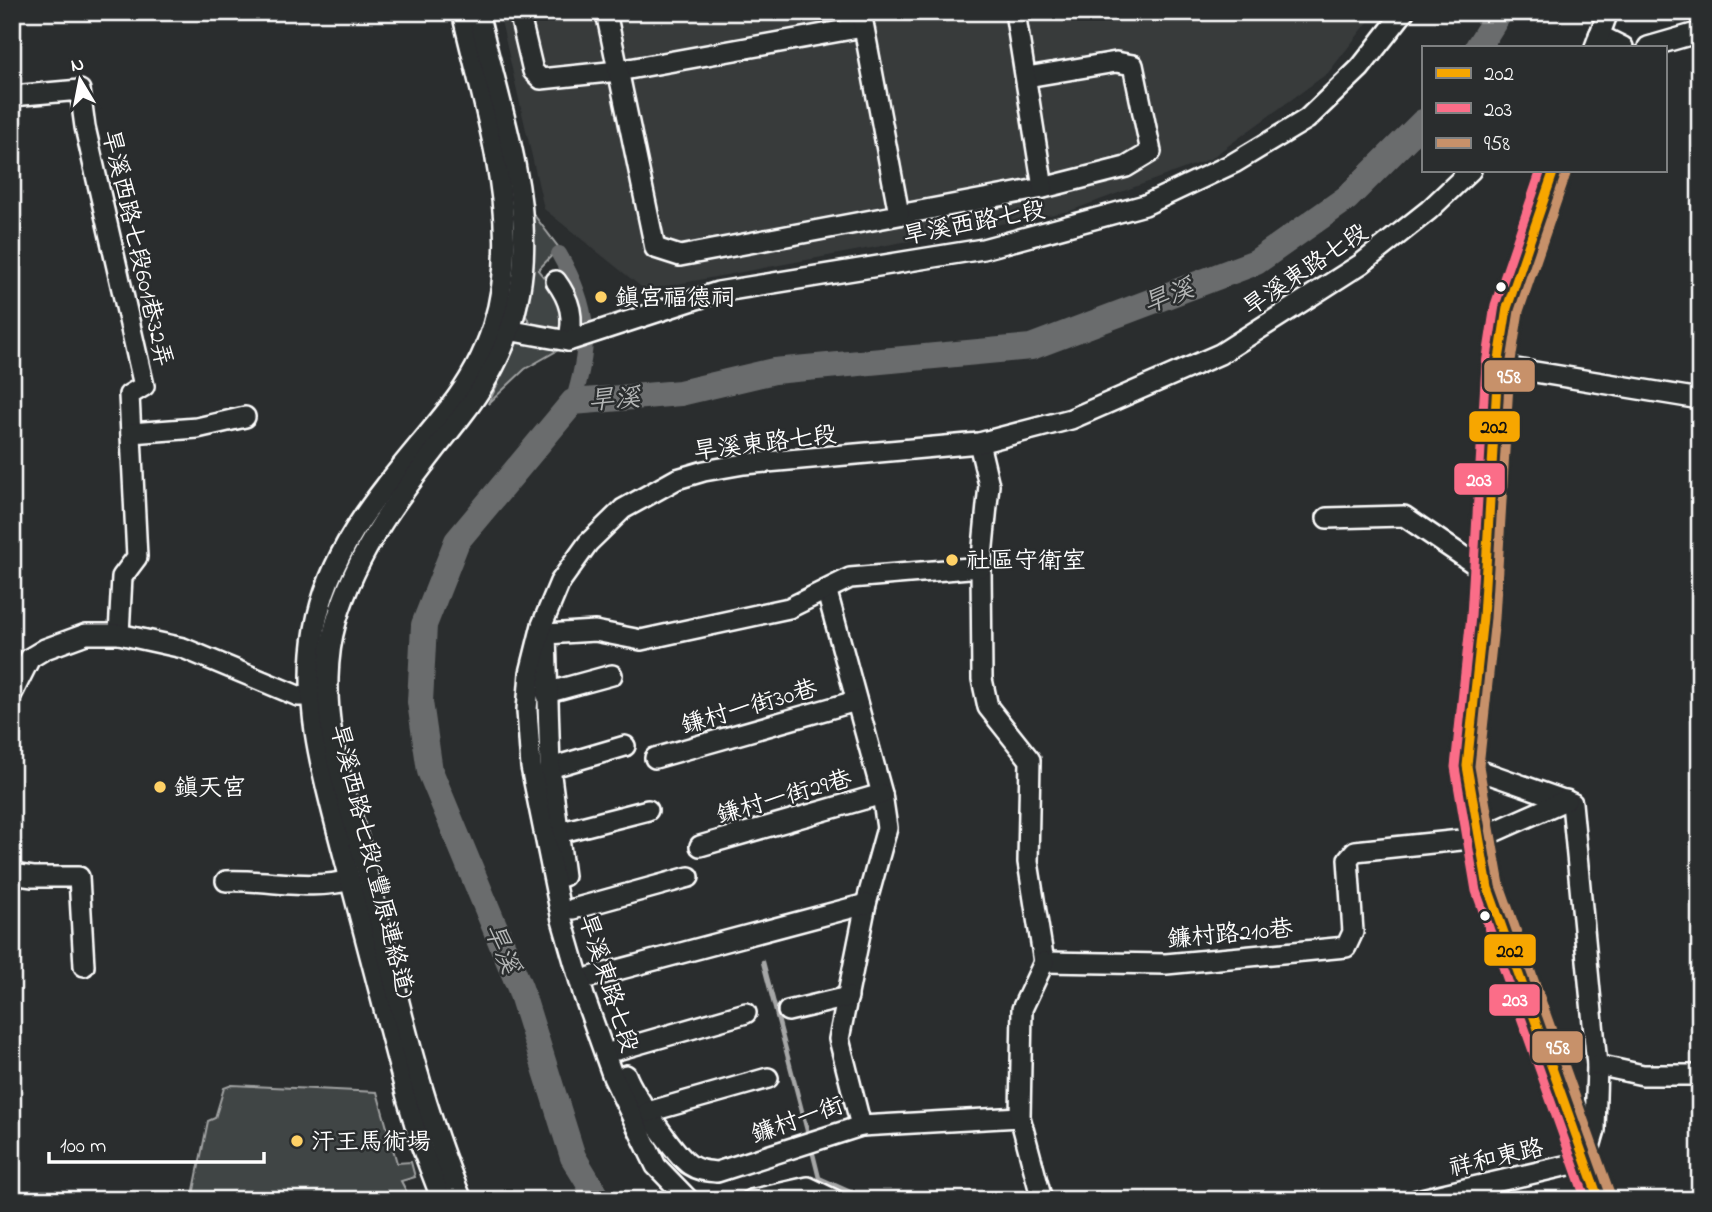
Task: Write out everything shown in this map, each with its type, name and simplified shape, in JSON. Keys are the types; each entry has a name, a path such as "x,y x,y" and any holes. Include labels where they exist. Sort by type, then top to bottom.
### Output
{"street":[{"path":"462,12 503,205 506,272 503,329"},
{"path":"478,12 515,172 526,233 523,285 503,329"},
{"path":"519,12 533,71 541,79 618,71 862,20 899,214"},
{"path":"606,12 655,248 680,256 1043,188 1126,167 1151,152 1133,65 1116,62 1027,77"},
{"path":"1015,12 1043,188"},
{"name":"旱溪西路七段","path":"503,329 579,337 718,292 983,249 1145,205 1234,163 1307,119 1360,68 1404,12"},
{"path":"1608,12 1593,43 1616,46"},
{"path":"1651,46 1700,32"},
{"name":"旱溪西路七段601巷32弄","path":"12,96 80,90 85,127 144,386 129,395 137,558 122,577 119,634"},
{"name":"旱溪東路七段","path":"689,1200 656,1166 613,1077 583,996 543,836 530,756 529,685 542,625 560,582 588,543 623,509 677,479 744,464 979,443 1071,419 1220,354 1361,264 1429,210 1469,172"},
{"path":"1553,172 1507,308 1498,366 1486,572 1467,766 1488,888 1599,1200"},
{"path":"556,281 565,293 579,337"},
{"name":"旱溪西路七段(豐原連絡道)","path":"442,1200 421,1145 316,746 310,696 312,653 319,611 329,578 347,538 377,495 448,409 503,329"},
{"name":"旱溪西路七段(豐原連絡道)","path":"461,1200 432,1119 341,777 332,735 328,689 333,634 356,567 383,519 484,387 503,329"},
{"path":"1498,366 1700,398"},
{"path":"131,433 198,428 245,418"},
{"path":"979,443 989,485 981,567 982,679 988,707 1030,760 1028,862 1044,962 1022,1009 1020,1117 1042,1200"},
{"path":"1328,519 1404,516 1486,572"},
{"path":"827,592 850,578 981,567"},
{"name":"鐮村一街","path":"827,592 882,794 887,828 866,904 839,1039 861,1126 717,1172 701,1171 687,1164 648,1112 628,1081 591,977 573,909 558,833 550,768 546,693 545,634 595,631 641,640 789,608 827,592"},
{"path":"12,694 30,658 45,649 86,634 119,634 183,648 298,696 310,696"},
{"path":"546,693 612,675"},
{"name":"鎌村一街30巷","path":"655,758 856,701"},
{"path":"550,768 625,746"},
{"path":"1467,766 1572,803 1597,1065 1595,1130 1586,1161"},
{"name":"鎌村一街29巷","path":"700,846 882,794"},
{"name":"鐮村路210巷","path":"1044,962 1166,964 1346,947 1353,932 1348,859 1355,851 1480,838 1566,800"},
{"path":"558,833 648,810"},
{"path":"12,874 79,877 84,966"},
{"path":"573,909 689,877"},
{"path":"226,881 255,879 328,884 350,880"},
{"path":"591,977 866,904"},
{"path":"788,1011 848,997"},
{"path":"617,1050 746,1013"},
{"path":"1597,1065 1643,1075 1700,1075"},
{"path":"648,1112 768,1078"},
{"path":"861,1126 1020,1117"},
{"name":"祥和東路","path":"1416,1200 1586,1161"},
{"path":"751,1200 808,1187 835,1200"}],"shaded area":[{"path":"499,12 1376,12 1328,73 1210,159 1070,211 645,290 544,209"},
{"path":"531,211 559,248 538,270 560,298 563,331 532,324 525,315 532,277"},
{"path":"518,341 560,349 525,369 488,404"},
{"name":"汗王馬術場","path":"232,1085 377,1092 397,1163 411,1162 415,1177 401,1181 411,1200 192,1200 208,1121 215,1118 224,1088"}],"waterway":[{"name":"旱溪","path":"1479,46 1500,12"},
{"name":"旱溪","path":"599,1200 573,1157 520,988 430,771 420,702 424,625 457,541 573,402 680,393 774,371 1031,347 1256,262 1347,198 1422,123"},
{"path":"559,254 577,291 585,325 583,361 573,402"},
{"path":"763,962 809,1138"},
{"path":"811,1146 819,1178 868,1200"}],"transit line":[{"name":"203","path":"1540,172 1495,305 1486,364 1471,616 1455,767 1476,891 1586,1200"},
{"name":"202","path":"1553,172 1507,308 1498,366 1483,617 1467,766 1488,888 1599,1200"},
{"name":"958","path":"1566,174 1519,311 1510,367 1495,618 1479,766 1500,885 1611,1196"}],"place":[{"name":"鎮宮福德祠","path":"601,297"},
{"name":"社區守衛室","path":"952,560"},
{"name":"鎮天宮","path":"160,787"},
{"name":"汗王馬術場","path":"297,1141"}]}
